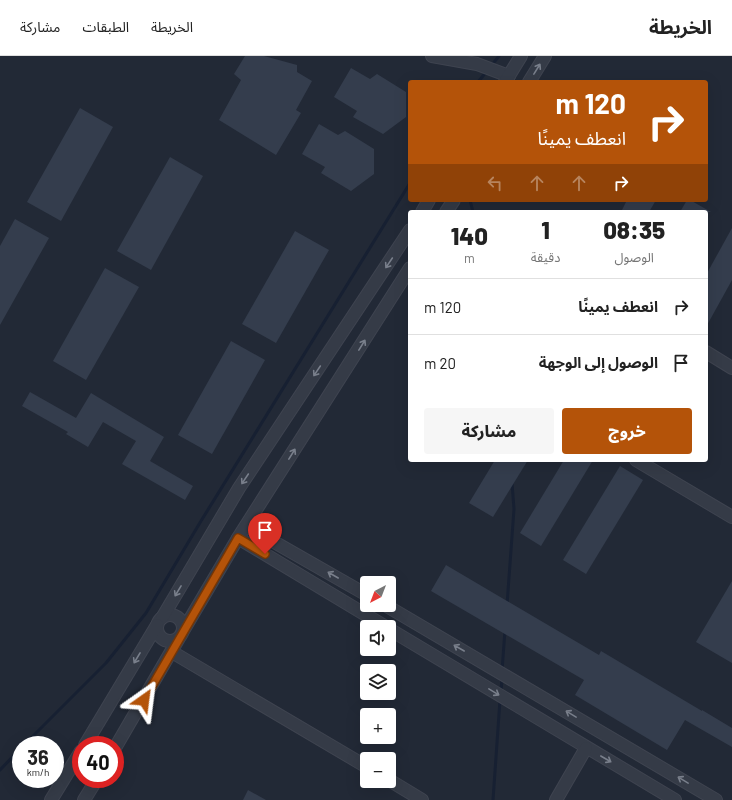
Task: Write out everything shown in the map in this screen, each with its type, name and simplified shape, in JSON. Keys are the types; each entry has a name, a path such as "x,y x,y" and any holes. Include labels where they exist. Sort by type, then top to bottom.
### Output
{"street":[{"path":"432,56 477,64 507,79 521,56"},
{"path":"530,80 545,56"},
{"path":"90,736 239,488 408,233"},
{"path":"122,736 238,538 408,271"},
{"path":"708,353 732,368"},
{"path":"639,462 732,517"},
{"path":"246,526 360,591"},
{"path":"238,538 374,620"},
{"path":"396,612 716,800"},
{"path":"166,616 175,616 182,622 181,634 172,642 163,640 158,633 160,621 166,616"},
{"path":"396,633 586,748 676,800"},
{"path":"172,652 360,763"},
{"path":"556,800 586,748"},
{"path":"51,800 72,766"},
{"path":"396,784 422,800"},
{"path":"84,800 91,788"}],"building":[{"path":"245,56 264,56 297,65 297,72 312,81 296,110 301,113 276,155 219,120 241,80 234,74"},
{"path":"351,68 370,79 377,74 406,92 406,117 383,134 353,117 357,111 334,97"},
{"path":"80,108 113,127 61,221 27,202"},
{"path":"319,124 338,135 345,131 374,149 374,174 351,191 321,173 325,167 302,154"},
{"path":"170,157 203,176 151,270 117,251"},
{"path":"626,202 655,202 650,210 622,210"},
{"path":"686,202 694,202 708,210 681,210"},
{"path":"15,219 49,238 0,325 0,246"},
{"path":"732,228 732,280 708,323 708,271"},
{"path":"295,231 329,250 276,343 242,324"},
{"path":"105,268 139,287 86,380 53,361"},
{"path":"231,341 265,360 212,454 178,435"},
{"path":"30,392 76,418 91,393 164,437 150,461 193,486 185,500 122,464 136,441 103,422 88,447 66,434 68,432 22,406"},
{"path":"494,462 527,462 493,517 469,503"},
{"path":"563,462 592,462 541,546 520,533"},
{"path":"620,466 643,480 586,574 563,560"},
{"path":"446,565 599,655 601,651 732,728 732,747 685,720 667,750 575,695 584,680 431,591"},
{"path":"732,581 732,663 696,642"},
{"path":"248,790 266,800 243,800"}],"waterway":[{"path":"491,66 499,56"},
{"path":"480,80 487,71"},
{"path":"33,736 106,663 146,613 201,521 408,186"},
{"path":"470,202 472,210"},
{"path":"507,605 514,509 512,483"},
{"path":"502,671 505,630"},
{"path":"501,692 502,678"},
{"path":"493,800 500,700"},
{"path":"0,770 12,757"}],"route":[{"path":"144,700 238,538 265,554"}]}
